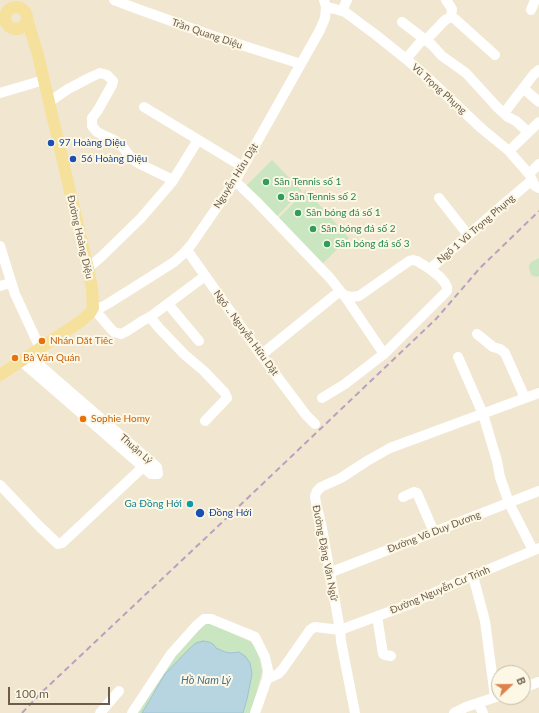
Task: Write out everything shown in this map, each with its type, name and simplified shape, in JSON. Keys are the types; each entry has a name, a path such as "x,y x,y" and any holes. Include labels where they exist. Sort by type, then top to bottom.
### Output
{"main road":[{"path":"27,17 24,9 16,6 9,7 4,18 8,27 20,29 23,27 26,23 27,17 28,0"},
{"name":"Đường Hoàng Diệu","path":"27,17 38,55 88,268 92,288 93,308"},
{"name":"Đường Hoàng Diệu","path":"8,27 27,40 38,55"},
{"path":"0,375 88,316 93,308"}],"street":[{"name":"Trần Quang Diệu","path":"114,0 210,35 301,64"},
{"path":"342,11 347,0"},
{"path":"446,0 452,9 451,17"},
{"name":"Nguyễn Hữu Dật","path":"93,308 102,306 121,296 174,262 187,250 235,181 301,64 320,30 324,18 325,4"},
{"name":"Vũ Trọng Phụng","path":"325,4 345,12 376,34 406,59 481,128 509,151 531,177 535,186 539,188"},
{"path":"406,59 445,20 451,17"},
{"path":"451,17 495,55"},
{"path":"402,22 425,39 442,56 466,73 504,113 528,132"},
{"path":"504,113 534,74 539,70"},
{"path":"49,102 68,89 91,77 100,73 107,75 113,81 112,85 92,118 92,126 97,132 116,141 131,158 140,164 176,177"},
{"path":"0,93 44,80"},
{"path":"523,88 539,102"},
{"path":"144,108 243,167"},
{"path":"509,151 539,122"},
{"path":"88,268 127,233 141,218 176,177 198,140"},
{"name":"Ngõ 1 Vũ Trọng Phụng","path":"342,293 351,297 359,296 409,261 417,261 430,269 531,177 539,164"},
{"path":"235,181 330,278 384,354"},
{"path":"439,198 468,235"},
{"path":"0,246 15,294 40,348"},
{"name":"Ngõ .. Nguyễn Hữu Dật","path":"187,250 261,355 306,415 315,424"},
{"path":"322,398 345,384 384,354 446,291 447,287 445,283 430,269"},
{"path":"93,308 110,329 121,334 127,332 150,317 205,276"},
{"path":"0,286 11,283"},
{"path":"261,355 335,295 342,293"},
{"path":"168,304 200,341"},
{"path":"150,317 158,328 225,393 227,398 205,421"},
{"path":"477,334 493,347 505,352 524,398"},
{"path":"458,357 483,414 497,461 500,477 509,503 537,549"},
{"name":"Thuận Lý","path":"25,358 157,467 158,474 151,474 25,358"},
{"name":"Đường Đặng Văn Ngữ","path":"355,713 315,496 317,490 341,478 367,460 390,448 539,393"},
{"path":"0,485 39,526 58,544 62,544 143,467"},
{"name":"Đường Võ Duy Dương","path":"329,573 539,491"},
{"path":"403,497 414,492 417,493 434,532"},
{"name":"Đường Nguyễn Cư Trinh","path":"340,630 410,604 537,549"},
{"path":"473,576 485,621 492,665"},
{"path":"377,616 383,654 391,656"},
{"path":"132,713 171,654 204,619 211,619 255,637 265,657 268,670 267,679 255,713"},
{"path":"267,679 278,674 282,670 310,630 315,627 340,630"},
{"path":"100,713 119,691"},
{"path":"454,713 491,698"},
{"path":"478,703 483,713"}],"shaded area":[{"path":"0,0 539,0 539,713 0,713"}],"green space":[{"path":"272,160 302,191 275,218 245,187"},
{"path":"306,190 349,238 320,266 277,220"},
{"path":"539,258 539,276 536,277 531,275 529,265 531,262"},
{"path":"210,623 251,642 256,649 262,672 251,713 243,713 252,674 250,663 234,652 225,652 216,648 213,644 196,643 182,656 151,696 142,713 135,713 153,684 186,643 205,624"}],"water":[{"name":"Hồ Nam Lý","path":"203,641 213,644 216,648 225,652 239,652 245,656 250,663 252,674 243,713 142,713 165,674 190,648 196,643"}],"railway":[{"path":"22,713 42,692 436,319 480,268 539,211"}],"place":[{"name":"97 Hoàng Diệu","path":"51,143"},
{"name":"56 Hoàng Diệu","path":"73,159"},
{"name":"Sân Tennis số 1","path":"266,182"},
{"name":"Sân Tennis số 2","path":"281,197"},
{"name":"Sân bóng đá số 1","path":"298,213"},
{"name":"Sân bóng đá số 2","path":"313,229"},
{"name":"Sân bóng đá số 3","path":"327,244"},
{"name":"Nhán Dăt Tiêc","path":"42,341"},
{"name":"Bà Ván Quán","path":"15,358"},
{"name":"Sophie Homy","path":"83,419"},
{"name":"Ga Đồng Hới","path":"190,504"},
{"name":"Đồng Hới","path":"200,513"}]}
